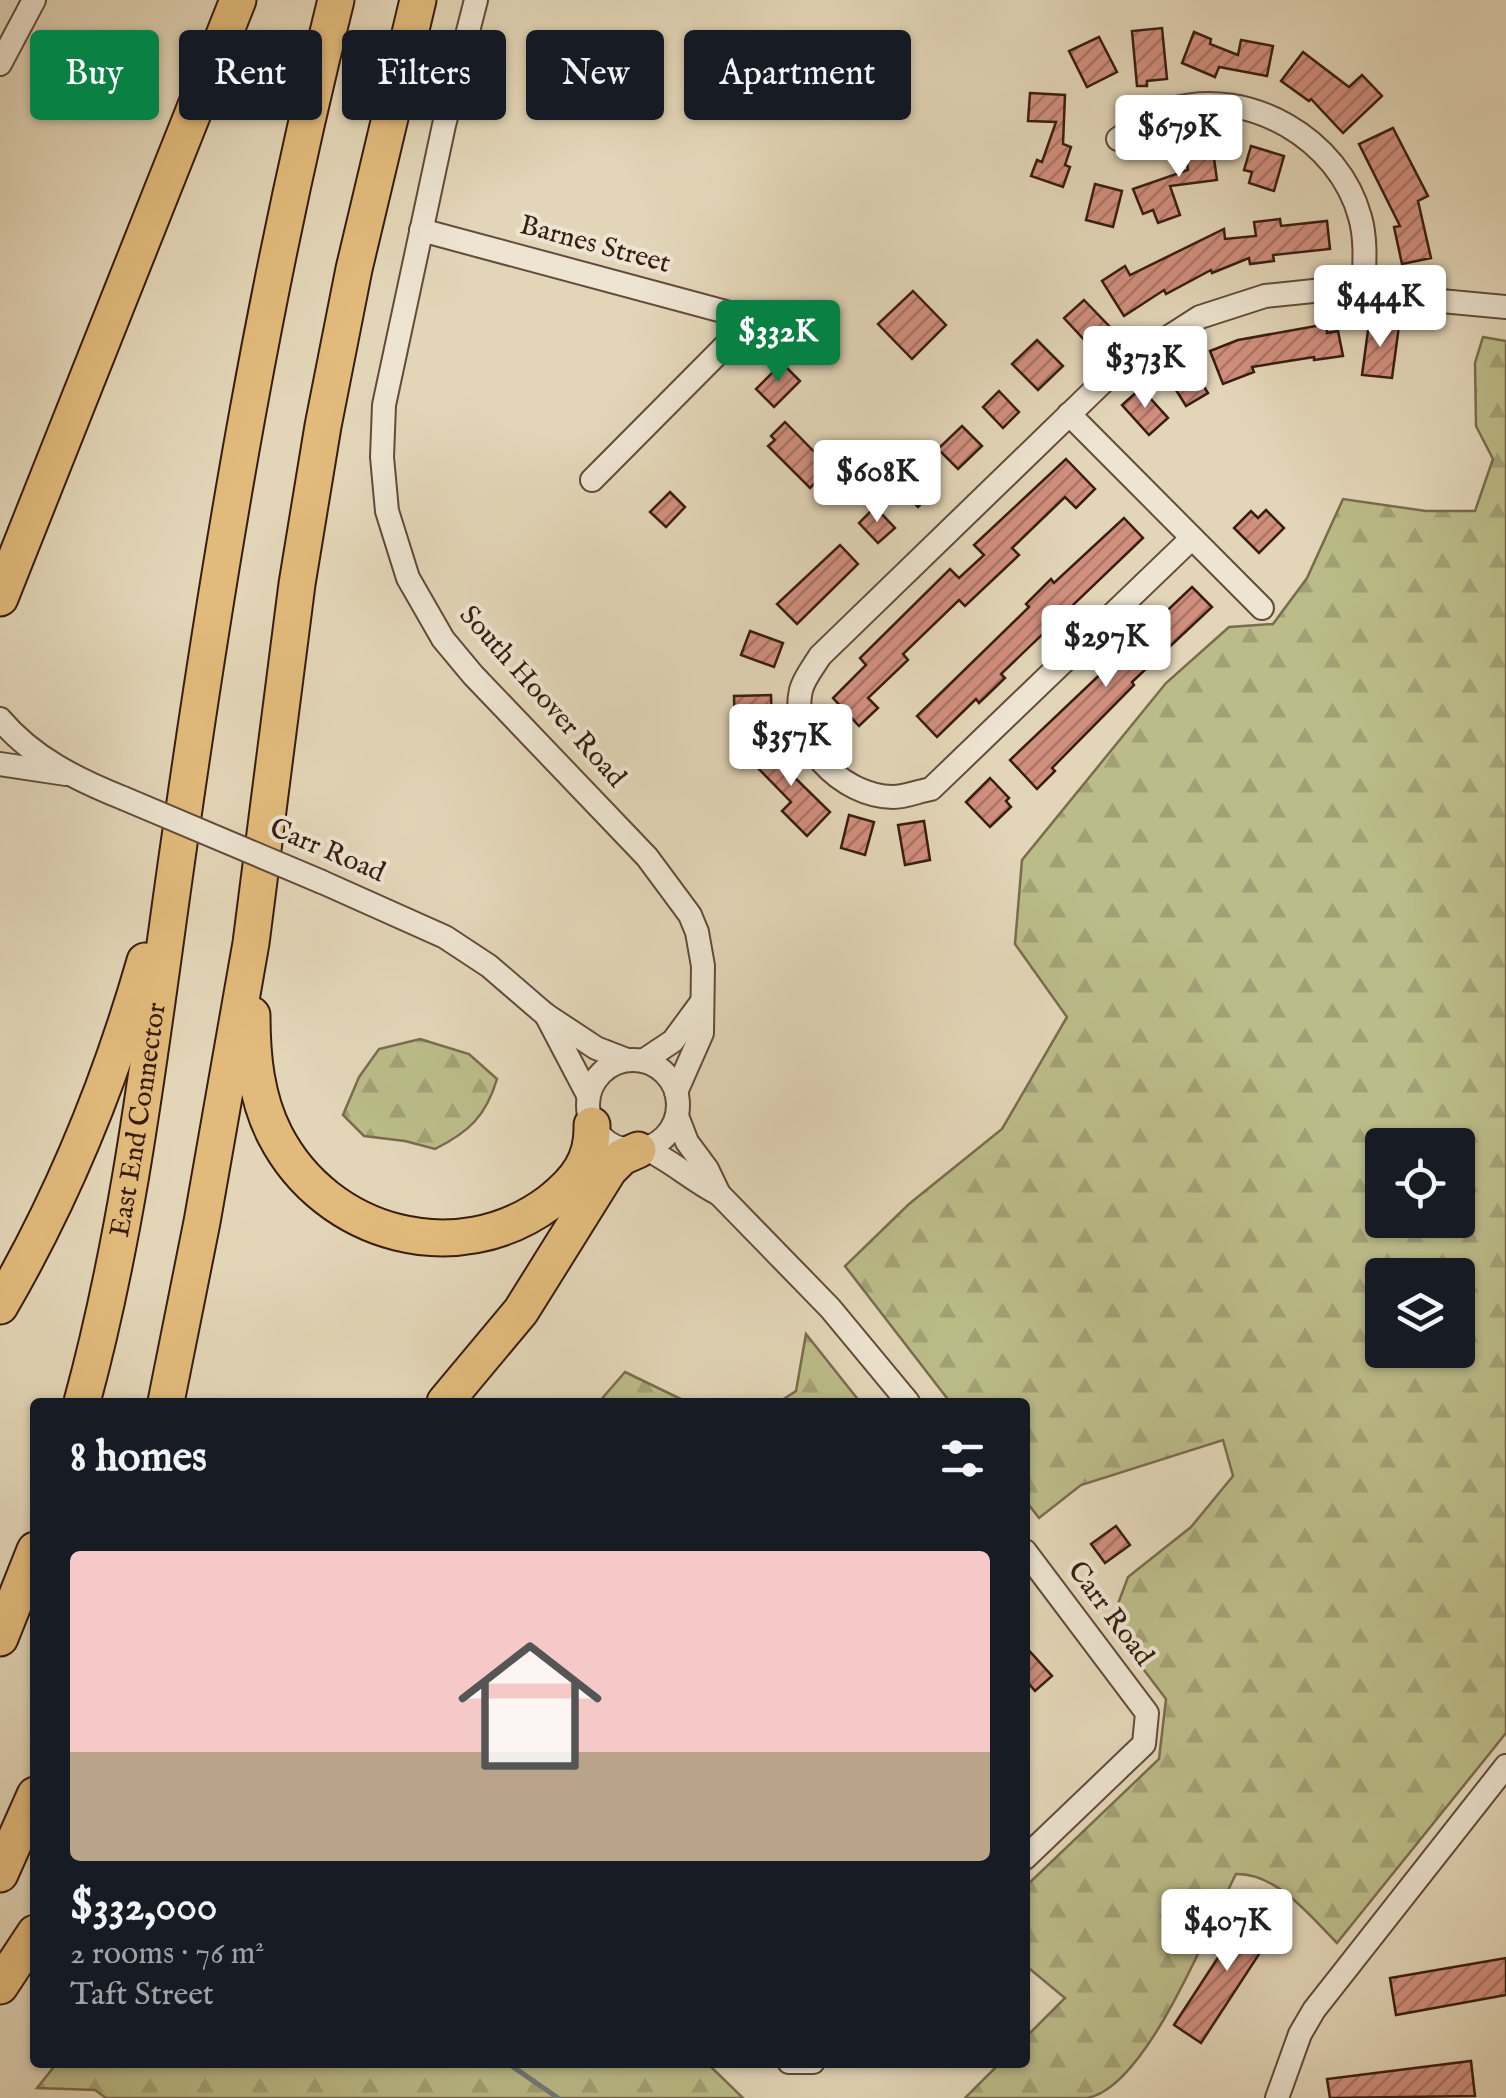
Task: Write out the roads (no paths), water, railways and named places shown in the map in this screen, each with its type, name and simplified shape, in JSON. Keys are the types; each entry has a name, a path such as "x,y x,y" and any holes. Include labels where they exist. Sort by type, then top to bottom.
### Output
{"highway":[{"path":"0,598 238,0"},
{"path":"0,1306 52,1212 95,1114 130,1012 180,834 246,411 277,252 336,0"},
{"path":"167,1398 251,943 297,584 324,426 358,252 418,0"},
{"name":"East End Connector","path":"83,1398 111,1287 134,1170 180,834"},
{"path":"251,943 252,1042 264,1111 274,1134 300,1172 332,1203 353,1216 395,1233 442,1239 492,1232 514,1224 554,1199 580,1173 592,1148 590,1110"},
{"path":"448,1398 532,1295 609,1170 622,1157 642,1149"},
{"path":"0,1638 30,1563"},
{"path":"0,1833 30,1779"},
{"path":"0,1874 30,1807"},
{"path":"0,1986 30,1941"}],"street":[{"path":"0,64 34,0"},
{"name":"South Hoover Road","path":"476,0 384,405 387,511 398,556 418,599 458,658 623,830 680,899 697,932 701,949 702,1033 676,1104"},
{"path":"1118,139 1148,118 1174,108 1242,105 1273,117 1325,156 1348,188 1364,235 1363,294"},
{"name":"Barnes Street","path":"421,230 752,319 592,480"},
{"path":"1192,538 932,788 895,797 867,793 834,775 812,749 799,713 802,686 820,656 1111,374 1200,317 1265,296 1323,290 1506,308"},
{"path":"1070,414 1262,608"},
{"name":"Carr Road","path":"0,719 21,741 66,774 446,937 489,966 546,1016 596,1048 635,1060"},
{"name":"Carr Road","path":"0,764 66,774"},
{"path":"701,1003 673,1041 635,1060 606,1068 594,1080 590,1110 608,1143 622,1149 642,1149 671,1161 694,1182 719,1194"},
{"name":"Carr Road","path":"546,1016 590,1110"},
{"path":"635,1060 664,1072 686,1142 707,1169 719,1194 830,1308 905,1398"},
{"path":"642,1149 666,1136 676,1104"},
{"name":"Carr Road","path":"1030,1558 1147,1713 1144,1744 1030,1853"},
{"path":"1277,2098 1300,2034 1314,2010 1506,1766"}],"waterway":[{"path":"515,2068 558,2098"}]}
